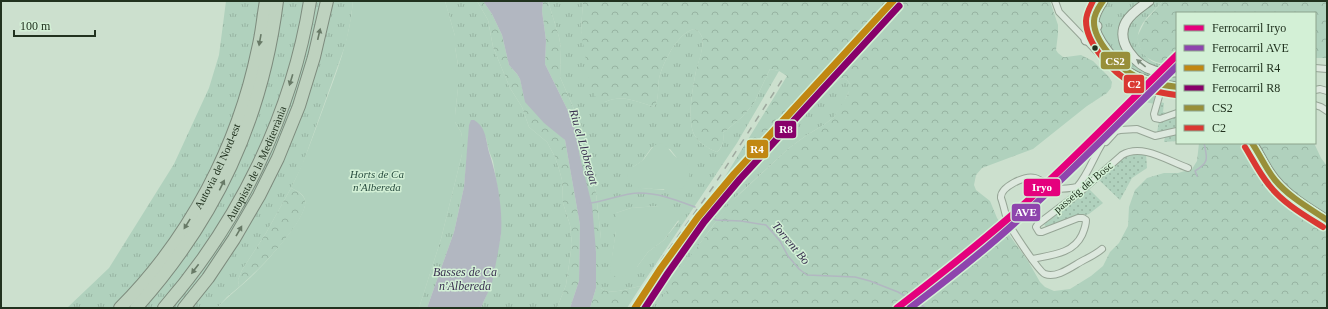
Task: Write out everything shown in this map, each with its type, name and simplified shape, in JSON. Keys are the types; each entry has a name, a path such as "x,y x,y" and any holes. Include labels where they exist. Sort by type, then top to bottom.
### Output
{"highway":[{"name":"Autovia del Nord-est","path":"120,308 156,268 172,246 195,211 217,171 238,120 249,85 258,49 266,1"},
{"name":"Autovia del Nord-est","path":"136,308 158,283 187,245 210,208 229,170 247,129 262,82 272,38 277,1"},
{"name":"Autopista de la Mediterrània","path":"164,308 212,246 236,206 266,147 286,97 299,53 310,1"},
{"name":"Autopista de la Mediterrània","path":"184,308 208,278 234,239 259,196 278,158 299,106 314,57 326,1"}],"main road":[{"path":"1103,1 1099,14 1100,28 1109,44 1138,77"},
{"path":"1087,34 1094,20 1108,1"},
{"path":"1149,1 1130,16 1127,21 1123,35 1125,46 1132,55 1146,67 1161,72 1176,72"},
{"path":"1087,34 1109,44"},
{"path":"1087,34 1103,44 1118,63 1130,73 1148,84 1176,88"},
{"path":"1148,84 1176,82"},
{"path":"1253,144 1269,172 1284,190 1327,220"}],"street":[{"path":"1055,1 1059,12 1087,34 1120,73 1129,80 1148,84 1160,92 1154,114 1155,118 1158,119 1176,113"},
{"path":"1102,249 1072,268 1057,274 1044,274 1037,267 1012,229 1008,221 1001,194 1002,191 1016,182 1031,177 1056,189 1078,190 1110,130 1139,105 1148,84"},
{"path":"1316,90 1324,89 1327,91"},
{"path":"1316,105 1327,111"},
{"path":"1098,150 1113,134 1120,130 1137,129 1155,136 1176,131"},
{"name":"passeig del Bosc","path":"1032,259 1068,250 1077,244 1086,225 1086,220 1083,218 1078,218 1042,232 1038,232 1036,227 1078,190 1128,151 1153,153 1188,168"}],"green space":[{"path":"226,1 353,1 346,43 302,166 291,188 266,233 242,270 238,280 239,287 217,308 67,308 109,268 174,164 209,88 219,55"},
{"name":"Horts de Ca n'Albereda","path":"353,1 445,1 455,36 458,65 458,88 455,122 461,132 462,154 441,239 419,308 217,308 268,259 286,238 301,216 305,200 298,191 291,188 308,149 346,43"},
{"path":"445,1 477,1 488,20 493,47 510,88 522,107 529,127 547,142 555,157 562,180 563,203 570,225 572,244 566,285 557,308 481,308 491,284 501,234 499,198 493,161 486,138 478,124 470,123 464,187 454,232 427,308 419,308 441,239 462,154 461,132 455,122 458,88 458,65 455,36"},
{"path":"477,1 483,1 492,14 502,35 509,65 520,79 524,96 565,140 580,225 579,281 570,308 557,308 566,285 572,244 570,225 563,203 562,180 559,169 555,157 547,142 529,127 522,107 510,88 493,47 488,20"},
{"path":"543,1 548,1 559,37 561,48 560,77 581,125 596,193 601,239 601,288 615,291 641,286 627,308 590,308 596,288 596,252 574,123 545,64 546,40 542,11"},
{"path":"548,1 583,1 581,31 605,102 615,99 628,99 654,107 657,100 658,82 667,57 682,36 688,31 694,29 698,31 701,35 703,43 692,95 692,130 697,139 704,146 717,152 723,143 723,133 742,117 754,103 770,69 779,71 737,143 641,286 615,291 601,288 601,239 596,193 581,125 560,77 561,48","holes":["652,147 670,149 677,158 664,190 642,188 633,167 642,161","659,206 679,221 664,240 648,252 637,267 612,258 616,231 616,213 631,208"]},
{"path":"583,1 1050,1 1058,25 1056,50 1058,53 1063,57 1081,55 1093,61 1109,77 1112,82 1111,88 1107,93 1087,106 1033,149 982,168 976,175 974,185 976,190 990,201 997,218 1028,261 1040,282 1045,287 1054,291 1070,289 1091,276 1103,266 1110,252 1119,243 1128,226 1129,207 1135,190 1147,178 1164,173 1178,173 1192,169 1197,161 1199,144 1314,144 1321,158 1327,166 1327,308 655,308 729,204 789,148 834,117 848,94 850,84 843,78 825,88 818,89 813,83 723,180 787,76 779,71 770,69 754,103 742,117 723,133 723,143 717,152 704,146 697,139 692,130 692,95 703,43 699,32 694,29 688,31 682,36 667,57 658,83 657,100 654,107 628,99 615,99 605,102 596,98 590,84 581,31","holes":["977,242 983,250 954,272 948,263"]},
{"path":"1101,1 1163,1 1149,15 1141,26 1138,38 1139,45 1145,55 1153,62 1176,67 1176,89 1118,67 1089,36 1088,23 1091,13"},
{"path":"1163,1 1327,1 1327,58 1316,58 1316,12 1176,12 1176,67 1151,60 1142,52 1137,37 1145,21"},
{"path":"843,78 850,84 850,89 843,104 834,117 789,148 737,196 705,237 655,308 644,308 687,243 741,176 818,89 825,88"},
{"path":"1148,91 1158,93 1155,104 1145,102"},
{"path":"1160,102 1164,103 1163,112 1169,114 1157,116 1156,113"},
{"path":"1176,116 1176,130 1157,133 1159,121"},
{"path":"1176,134 1176,141 1164,142 1165,137"},
{"path":"661,143 666,146 676,157 690,167 689,178 683,188 648,189 631,184 627,180 629,171 644,159 655,145"},
{"path":"1146,154 1147,168 1132,178 1120,200 1099,180 1127,155"},
{"path":"291,188 301,194 305,200 304,209 299,220 280,246 239,287 238,280 242,270 266,233"},
{"path":"1089,189 1103,203 1089,214 1046,227 1044,224"},
{"path":"670,206 676,208 682,215 664,240 648,252 637,267 628,275 616,277 611,274 610,269 616,231 616,213 631,208"}],"water":[{"path":"483,1 543,1 542,11 546,40 545,64 574,123 580,157 592,205 596,252 596,288 590,308 570,308 579,281 580,225 565,140 544,123 525,102 520,79 509,65 502,35 492,14"},
{"name":"Basses de Ca n'Albereda","path":"471,120 474,120 481,126 485,134 495,172 500,203 501,234 492,283 481,308 427,308 454,232 464,187 469,125"}],"waterway":[{"path":"1197,176 1195,171 1203,165 1206,159 1204,144"},
{"name":"Torrent Bo","path":"590,203 627,194 646,193 674,199 695,207"},
{"name":"Torrent Bo","path":"708,216 716,220 741,221 766,225 780,241 788,256 799,269 807,275 855,277 870,281 898,292 926,308"}],"railway":[{"path":"631,308 664,256 713,187 784,77"}],"rail line":[{"name":"R4","path":"635,308 661,268 698,217 734,174 893,1"},
{"name":"R8","path":"645,308 704,222 740,179 899,6"},
{"name":"Iryo","path":"897,308 955,263 1011,216 1074,157 1176,56"},
{"name":"AVE","path":"910,308 965,265 1018,220 1079,163 1176,67"}],"transit line":[{"name":"C2","path":"1093,1 1088,11 1086,21 1087,30 1096,48 1109,65 1132,83 1142,88 1176,95"},
{"name":"CS2","path":"1103,1 1098,8 1094,21 1098,36 1108,53 1122,67 1135,76 1150,82 1176,87"},
{"name":"CS2","path":"1253,144 1275,180 1286,192 1327,220"},
{"name":"C2","path":"1245,147 1269,185 1294,208 1323,227"}],"water label":[{"name":"Riu el Llobregat","path":"584,147"}]}
